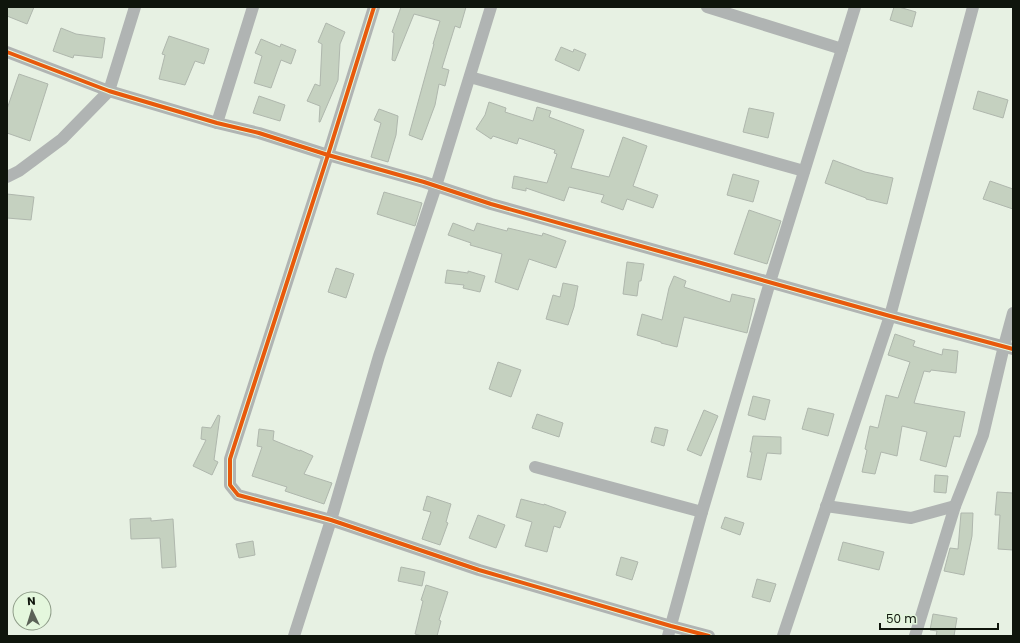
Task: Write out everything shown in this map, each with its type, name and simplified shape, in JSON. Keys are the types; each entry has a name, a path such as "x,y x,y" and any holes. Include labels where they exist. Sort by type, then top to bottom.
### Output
{"street":[{"path":"7,177 19,171 62,139 109,91 135,7"},
{"path":"217,123 253,7"},
{"path":"374,7 230,460 230,485 238,495 331,520 479,570 670,631 709,636"},
{"path":"295,636 379,356 436,186 491,7"},
{"path":"707,7 842,49"},
{"path":"670,631 702,512 770,282 855,7"},
{"path":"783,636 890,316 973,7"},
{"path":"7,52 109,91 217,123 259,133 499,206 890,316 1008,347"},
{"path":"470,77 804,171"},
{"path":"915,636 955,506 983,435 1008,347 1013,313"},
{"path":"535,466 702,512"},
{"path":"826,506 911,518 955,506"}],"building":[{"path":"7,7 34,7 27,24 7,16"},
{"path":"401,7 466,7 460,28 455,26 442,68 449,70 445,86 439,84 435,105 422,140 409,135 440,21 414,14 395,61 392,60 394,33 392,32"},
{"path":"894,7 916,12 912,27 890,20"},
{"path":"326,23 345,32 340,44 338,80 319,122 320,106 307,101 315,84 320,86 322,44 318,42"},
{"path":"61,28 76,34 105,38 102,58 74,55 73,58 53,51"},
{"path":"169,36 209,49 204,64 195,61 185,85 159,79 165,55 162,54"},
{"path":"261,39 280,47 281,44 296,50 291,64 281,60 271,88 254,83 262,56 255,53"},
{"path":"561,47 573,52 574,49 586,54 579,71 555,60"},
{"path":"19,74 48,84 30,141 7,133 7,109"},
{"path":"978,91 1008,100 1003,118 973,109"},
{"path":"259,96 285,105 280,121 253,113"},
{"path":"489,102 506,108 505,112 533,121 537,107 551,111 549,117 584,130 571,168 609,177 623,137 647,146 633,186 658,195 653,208 627,199 623,210 601,202 604,195 569,187 564,201 526,188 526,191 512,188 514,176 547,183 557,154 554,153 555,150 519,138 517,144 493,136 491,139 476,129 485,115"},
{"path":"749,108 774,113 768,138 743,132"},
{"path":"379,109 398,116 396,135 388,162 371,157 381,123 374,120"},
{"path":"833,160 865,172 893,178 887,204 866,199 825,183"},
{"path":"733,174 759,181 753,202 727,195"},
{"path":"990,181 1013,189 1013,209 983,199"},
{"path":"384,192 422,203 415,226 377,214"},
{"path":"7,194 34,197 31,220 7,218"},
{"path":"749,210 781,221 767,264 734,254"},
{"path":"453,223 474,231 477,223 507,231 508,228 542,236 543,233 566,241 556,268 529,259 518,290 495,282 502,254 470,245 471,243 448,235"},
{"path":"627,262 644,264 641,281 639,281 637,296 623,294"},
{"path":"336,268 354,274 346,298 328,292"},
{"path":"447,270 468,273 468,271 485,276 480,292 463,288 464,285 445,283"},
{"path":"674,276 686,281 684,287 730,302 732,294 755,299 747,333 684,317 677,347 637,335 642,314 662,320 669,288"},
{"path":"563,283 578,286 574,307 568,325 546,319 553,295 560,297"},
{"path":"895,334 915,341 913,346 942,355 943,349 958,351 956,373 931,370 930,372 924,371 914,403 965,412 960,437 954,436 946,467 920,460 927,432 902,426 897,456 881,452 875,474 862,472 870,426 878,428 886,395 898,398 910,362 888,355"},
{"path":"498,362 521,370 511,397 489,389"},
{"path":"753,396 770,400 765,420 748,415"},
{"path":"808,408 834,414 828,436 802,429"},
{"path":"704,410 718,416 701,456 687,450"},
{"path":"537,414 563,423 559,437 532,428"},
{"path":"218,415 220,416 214,460 218,462 212,475 193,466 206,440 201,439 202,427 211,428"},
{"path":"655,427 668,430 664,446 651,442"},
{"path":"259,429 274,431 273,440 313,456 304,474 332,483 324,504 285,491 287,487 252,476 262,447 257,446"},
{"path":"753,436 781,437 781,454 767,453 761,480 747,477 752,452 750,452"},
{"path":"935,475 948,476 946,493 934,492"},
{"path":"997,492 1013,493 1013,550 998,549 1000,515 995,515"},
{"path":"427,496 451,504 446,522 448,523 440,545 422,539 431,512 423,510"},
{"path":"521,499 544,504 566,512 560,528 554,526 547,552 525,546 532,522 516,517"},
{"path":"961,513 973,513 972,536 964,575 944,571 950,548 958,549"},
{"path":"478,515 505,525 496,548 469,538"},
{"path":"725,517 744,523 740,535 721,528"},
{"path":"151,518 151,521 173,519 176,567 162,568 160,538 131,539 130,519"},
{"path":"253,541 255,555 239,558 236,544"},
{"path":"843,542 884,552 879,570 838,560"},
{"path":"621,557 638,562 632,580 616,575"},
{"path":"401,567 425,572 422,586 398,581"},
{"path":"757,579 776,584 770,602 752,597"},
{"path":"426,585 448,592 439,620 441,621 437,636 422,636 415,634 423,601 421,600"},
{"path":"933,614 957,618 954,636 936,636 937,631 930,630"}],"cycle path":[{"path":"374,7 230,459 230,485 238,495 331,520 479,570 709,636"},
{"path":"7,52 109,91 217,123 259,133 328,155 424,182 491,204 1013,349"}]}
